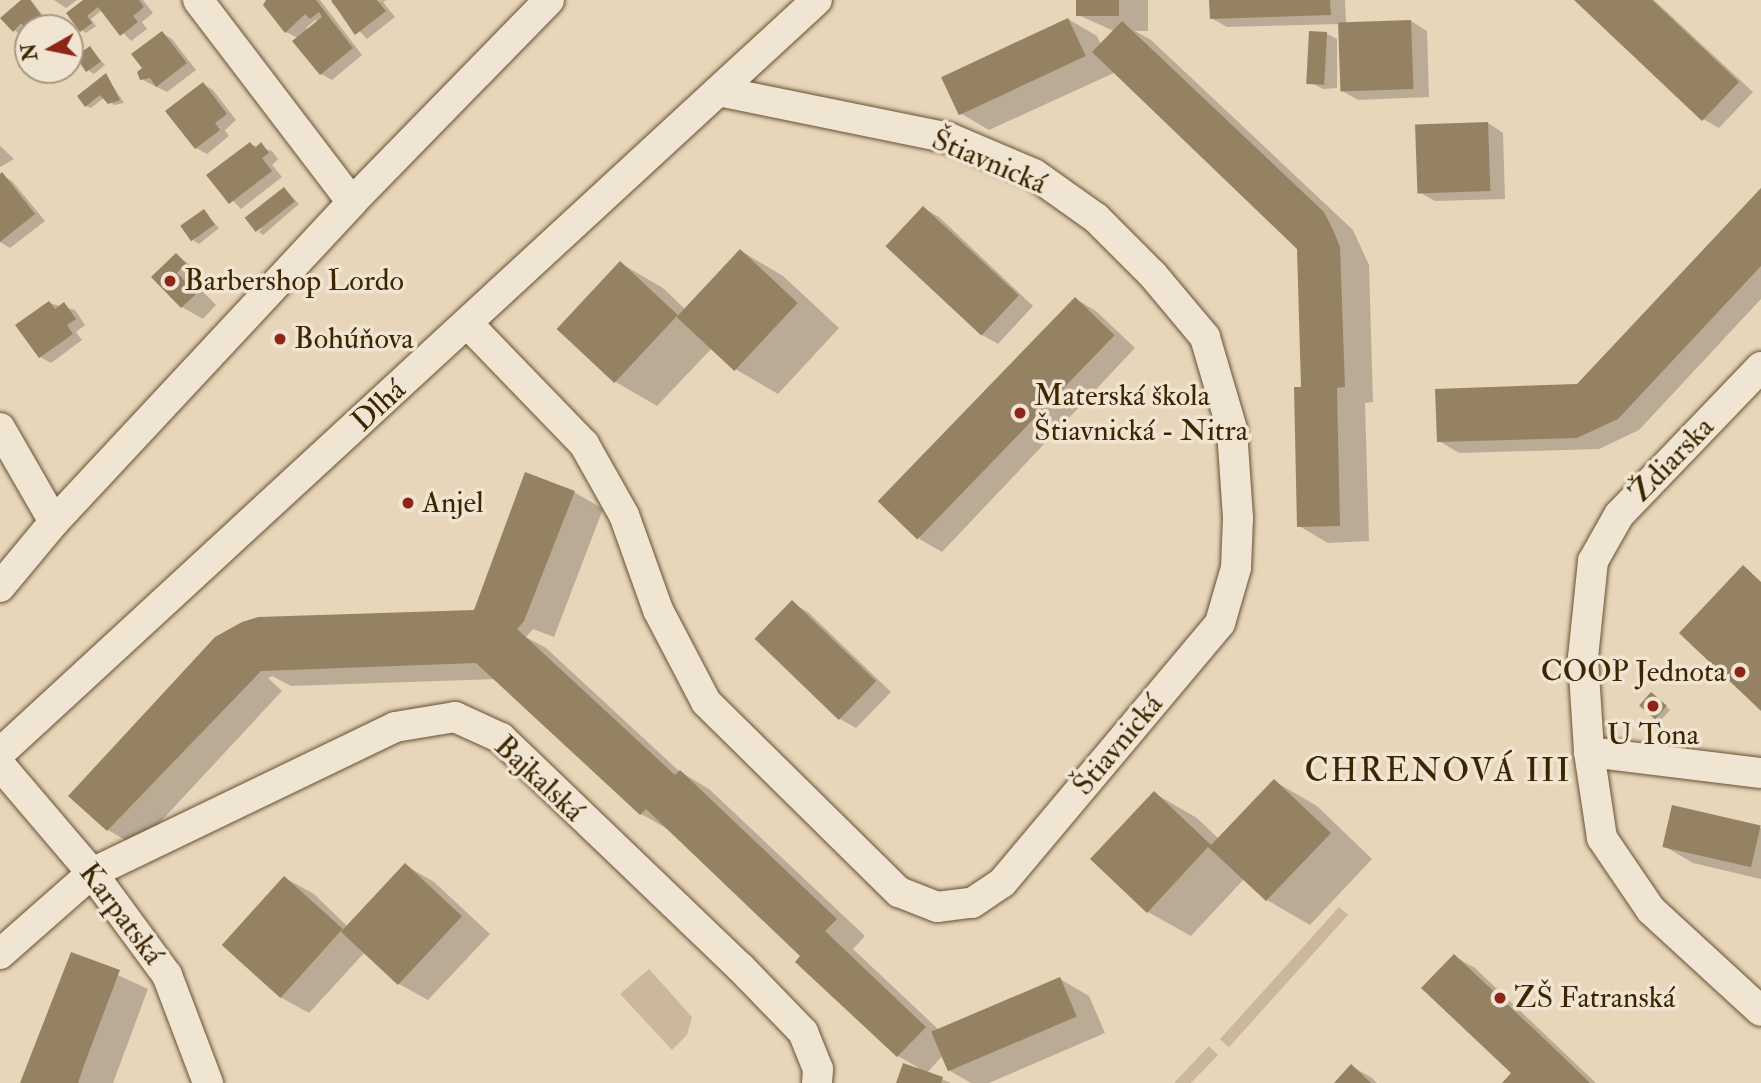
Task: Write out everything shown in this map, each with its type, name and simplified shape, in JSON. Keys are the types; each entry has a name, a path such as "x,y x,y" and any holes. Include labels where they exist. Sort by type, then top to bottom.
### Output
{"street":[{"path":"198,0 352,202"},
{"path":"0,587 54,522 352,202 549,0"},
{"name":"Dlhá","path":"0,753 817,0"},
{"name":"Štiavnická","path":"468,324 584,444 624,515 658,610 706,702 899,892 937,907 972,903 1002,883 1220,623 1236,568 1238,519 1232,429 1205,337 1153,275 1096,218 1034,174 948,138 719,91"},
{"name":"Ždiarska","path":"1589,752 1583,658 1593,561 1619,515 1761,367"},
{"path":"0,428 54,522"},
{"name":"Bajkalská","path":"92,873 395,727 455,717 501,738 740,967 803,1032 818,1069 817,1083"},
{"path":"1761,773 1589,752 1602,838 1651,909 1761,1011"},
{"name":"Karpatská","path":"0,765 92,873 167,975 208,1083"},
{"path":"0,954 92,873"}],"shaded area":[{"path":"1339,907 1348,915 1229,1047 1220,1039"},
{"path":"649,969 692,1017 687,1035 672,1050 620,994"},
{"path":"1209,1046 1218,1055 1191,1083 1174,1083"}],"building":[{"path":"21,0 30,0 40,14 14,14 13,32 0,18"},
{"path":"83,0 139,0 144,7 133,16 138,22 120,36 98,7 87,16 92,23 84,29 84,14 66,13"},
{"path":"266,0 316,0 353,48 320,75 292,41 322,17 319,12 310,19 305,14 285,33 263,5"},
{"path":"331,0 377,0 386,11 355,35"},
{"path":"1076,0 1119,0 1119,16 1076,16"},
{"path":"1209,0 1330,0 1331,15 1210,19"},
{"path":"1574,0 1652,0 1739,82 1702,121"},
{"path":"1068,18 1086,56 959,115 941,77"},
{"path":"1411,20 1413,89 1340,92 1338,23"},
{"path":"1122,21 1324,212 1333,230 1340,247 1345,387 1337,388 1340,526 1297,527 1294,387 1301,387 1297,249 1092,52"},
{"path":"162,31 187,63 156,87 150,78 140,80 137,72 142,68 131,54"},
{"path":"1309,31 1327,32 1324,85 1306,84"},
{"path":"90,46 101,62 86,72 84,50"},
{"path":"106,73 120,100 108,104 100,95 85,107 77,96"},
{"path":"203,82 227,114 215,123 220,130 195,149 165,111"},
{"path":"1488,122 1490,191 1417,194 1415,125"},
{"path":"250,142 255,148 261,142 269,153 262,158 272,171 229,204 206,175"},
{"path":"2,172 35,214 0,242 0,174"},
{"path":"284,187 295,201 256,232 245,218"},
{"path":"1761,188 1761,266 1618,419 1577,438 1437,442 1435,389 1577,384"},
{"path":"923,206 1019,295 981,336 885,246"},
{"path":"204,209 215,225 191,241 180,226"},
{"path":"740,249 798,303 734,371 677,317"},
{"path":"176,253 186,263 177,273 197,293 181,308 151,277"},
{"path":"620,261 678,315 614,383 557,329"},
{"path":"1075,297 1115,335 917,539 878,501"},
{"path":"49,301 55,309 64,302 76,319 67,325 73,334 39,358 15,325"},
{"path":"525,472 575,491 524,621 517,629 675,775 680,770 837,919 825,931 926,1027 897,1057 795,962 800,956 646,809 640,815 476,663 261,671 107,831 68,796 215,637 242,622 258,617 474,610"},
{"name":"COOP Jednota","path":"1743,565 1761,582 1761,711 1679,633"},
{"path":"792,600 876,681 839,720 754,639"},
{"name":"U Tona","path":"1651,692 1667,706 1655,719 1639,706"},
{"path":"1274,779 1331,833 1266,901 1208,847 1147,913 1090,859 1154,791 1211,845"},
{"path":"1672,805 1761,825 1751,867 1662,847"},
{"path":"405,863 462,916 398,985 341,932"},
{"path":"284,876 343,929 280,998 222,945"},
{"path":"71,952 120,970 78,1083 20,1083"},
{"path":"1454,954 1590,1083 1502,1083 1511,1073 1421,988"},
{"path":"1060,977 1077,1017 948,1071 931,1032"},
{"path":"903,1063 943,1077 941,1083 896,1083"},
{"path":"1351,1064 1371,1083 1334,1083"}],"place":[{"name":"Barbershop Lordo","path":"170,281"},
{"name":"Bohúňova","path":"280,339"},
{"name":"Materská škola Štiavnická - Nitra","path":"1020,413"},
{"name":"Anjel","path":"408,503"},
{"name":"COOP Jednota","path":"1740,672"},
{"name":"U Tona","path":"1653,706"},
{"name":"ZŠ Fatranská","path":"1500,998"}],"district":[{"name":"CHRENOVÁ III","path":"1438,771"}]}
